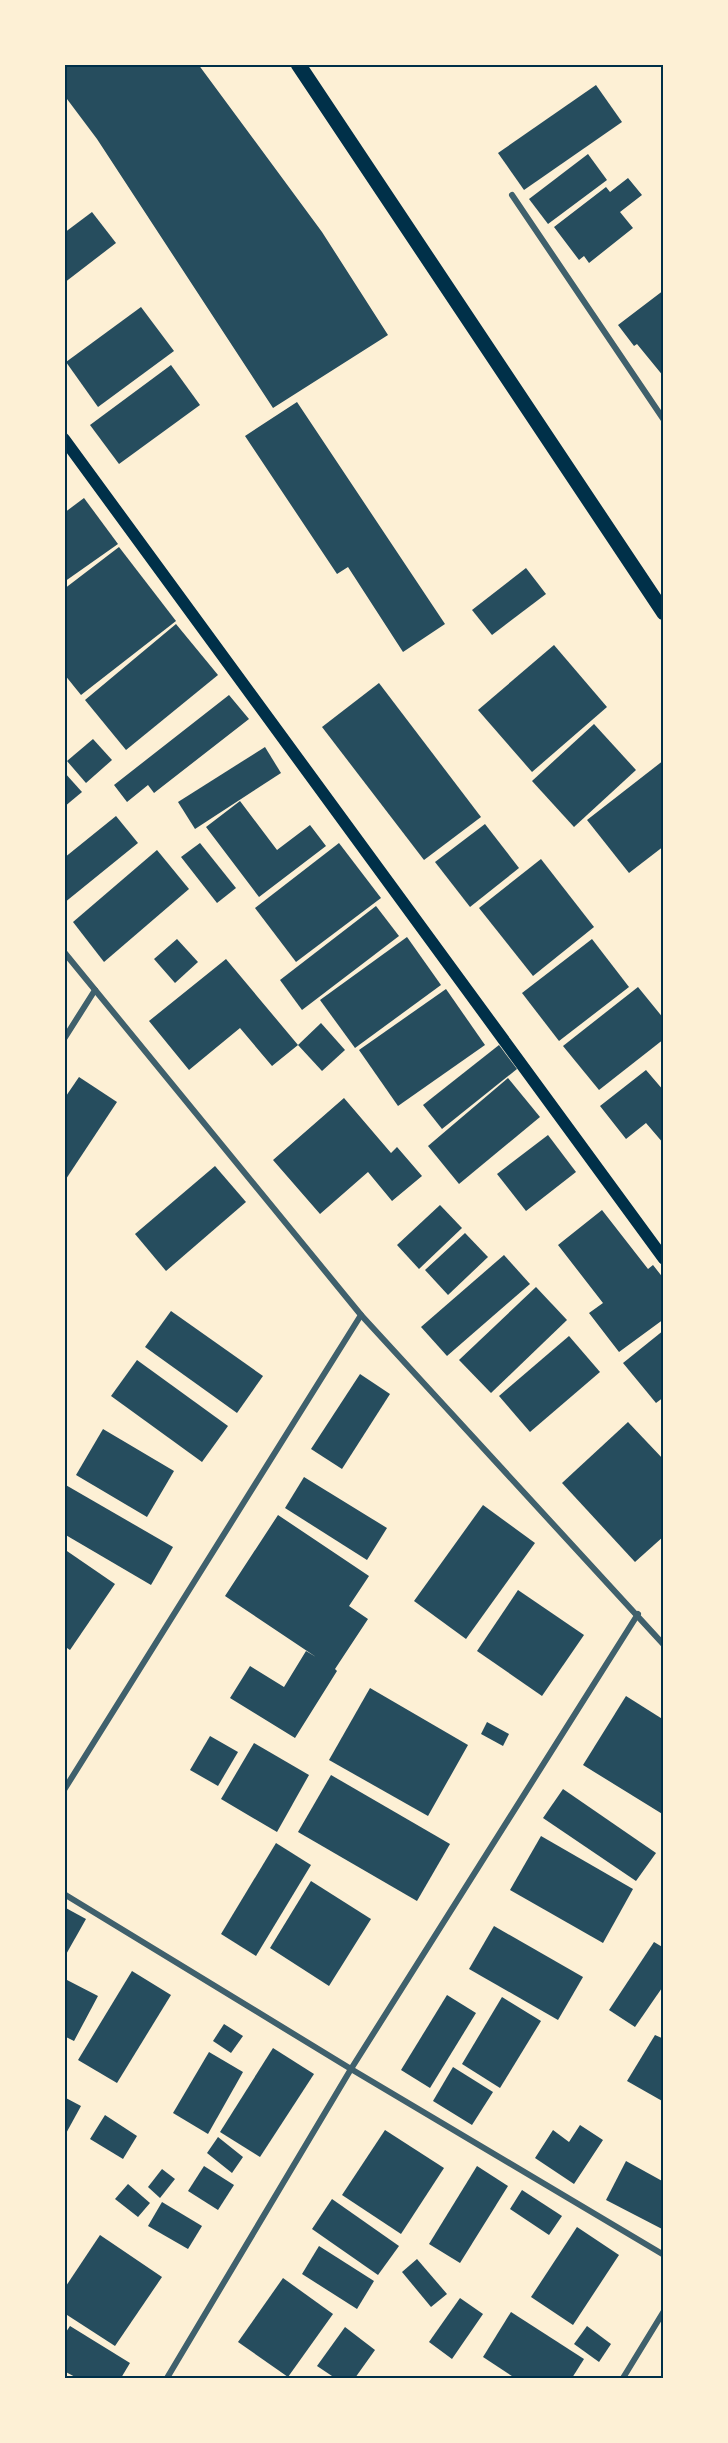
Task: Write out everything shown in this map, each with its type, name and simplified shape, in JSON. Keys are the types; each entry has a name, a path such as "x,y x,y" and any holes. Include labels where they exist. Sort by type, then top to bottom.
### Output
{"main road":[{"path":"298,64 663,613"},
{"path":"64,439 663,1259"}],"street":[{"path":"512,195 663,420"},
{"path":"64,952 361,1315 638,1614 663,1645"},
{"path":"64,1039 95,990"},
{"path":"64,1790 361,1315"},
{"path":"167,2379 351,2069 638,1614"},
{"path":"64,1894 663,2255"},
{"path":"623,2379 663,2311"}],"building":[{"path":"64,64 198,64 322,232 388,335 273,408 97,139 64,95"},
{"path":"596,85 622,122 524,190 498,153"},
{"path":"588,154 607,180 548,224 529,199"},
{"path":"628,178 642,195 620,212 633,228 589,263 584,256 579,260 554,227 606,187 610,192"},
{"path":"92,212 116,243 64,283 64,233"},
{"path":"664,290 664,377 637,344 634,346 618,325"},
{"path":"141,307 174,351 98,407 66,362"},
{"path":"171,365 200,405 119,464 90,425"},
{"path":"297,402 445,624 403,652 348,567 337,574 245,436"},
{"path":"84,498 118,544 64,582 64,513"},
{"path":"119,547 176,621 81,695 64,674 64,589"},
{"path":"526,568 546,594 492,635 472,610"},
{"path":"176,624 218,675 126,750 85,700"},
{"path":"554,645 607,707 532,772 478,710"},
{"path":"379,683 481,817 424,860 322,727"},
{"path":"229,695 249,719 154,793 148,785 127,802 114,785"},
{"path":"594,724 636,770 574,827 532,781"},
{"path":"93,739 112,760 86,783 67,761"},
{"path":"265,747 281,773 195,829 178,802"},
{"path":"664,760 664,846 629,873 587,820"},
{"path":"64,772 82,792 64,807"},
{"path":"240,801 277,850 310,825 326,846 259,897 206,827"},
{"path":"116,816 138,843 64,903 64,858"},
{"path":"485,824 519,868 470,907 435,862"},
{"path":"200,843 236,888 217,903 181,857"},
{"path":"339,843 381,898 296,962 255,908"},
{"path":"157,850 189,889 104,962 73,922"},
{"path":"541,859 594,927 533,976 479,908"},
{"path":"376,906 399,936 302,1010 280,980"},
{"path":"407,937 441,985 355,1048 320,1000"},
{"path":"177,939 198,962 175,983 154,959"},
{"path":"592,939 629,987 559,1041 522,993"},
{"path":"226,959 298,1045 272,1066 240,1028 189,1070 149,1021"},
{"path":"638,987 664,1019 664,1039 599,1090 563,1046"},
{"path":"446,989 485,1045 398,1106 359,1050"},
{"path":"321,1023 345,1050 322,1071 298,1045"},
{"path":"499,1045 517,1069 442,1129 423,1105"},
{"path":"646,1070 664,1091 664,1144 646,1123 626,1139 600,1106"},
{"path":"79,1077 117,1102 64,1182 64,1099"},
{"path":"508,1078 540,1117 459,1184 428,1146"},
{"path":"344,1098 391,1153 397,1147 422,1176 392,1201 368,1172 320,1214 273,1160"},
{"path":"548,1135 576,1172 526,1211 497,1174"},
{"path":"215,1166 246,1202 166,1271 135,1234"},
{"path":"440,1205 462,1228 419,1269 397,1245"},
{"path":"602,1210 648,1269 653,1265 664,1279 664,1319 619,1352 589,1313 603,1303 558,1245"},
{"path":"465,1233 488,1257 448,1295 425,1270"},
{"path":"504,1255 530,1284 447,1356 421,1327"},
{"path":"536,1287 567,1320 491,1393 459,1360"},
{"path":"171,1311 263,1376 237,1413 145,1347"},
{"path":"664,1330 664,1397 656,1403 623,1363"},
{"path":"569,1336 600,1372 530,1432 499,1396"},
{"path":"137,1360 228,1426 202,1462 111,1396"},
{"path":"360,1374 390,1394 342,1469 311,1449"},
{"path":"628,1422 664,1460 664,1536 635,1562 562,1483"},
{"path":"103,1429 174,1471 147,1517 76,1475"},
{"path":"304,1477 387,1528 367,1560 285,1508"},
{"path":"64,1484 173,1547 151,1585 64,1534"},
{"path":"483,1505 535,1543 466,1639 414,1601"},
{"path":"278,1515 369,1576 349,1606 368,1619 335,1669 337,1671 295,1738 230,1698 250,1666 284,1687 306,1651 316,1657 225,1596"},
{"path":"64,1549 115,1584 70,1650 64,1646"},
{"path":"518,1590 584,1635 542,1696 477,1651"},
{"path":"370,1688 468,1745 428,1816 329,1760"},
{"path":"626,1696 664,1720 664,1815 583,1765"},
{"path":"487,1722 509,1734 503,1746 481,1734"},
{"path":"210,1736 238,1752 218,1786 190,1770"},
{"path":"254,1743 309,1775 277,1832 221,1799"},
{"path":"331,1775 450,1844 417,1901 298,1832"},
{"path":"563,1789 656,1853 636,1881 543,1818"},
{"path":"541,1836 633,1889 603,1943 510,1890"},
{"path":"276,1843 311,1865 256,1956 221,1934"},
{"path":"311,1881 371,1919 329,1986 270,1948"},
{"path":"64,1907 86,1919 64,1958"},
{"path":"494,1926 583,1977 558,2020 469,1969"},
{"path":"654,1942 664,1948 664,1985 635,2027 609,2010"},
{"path":"132,1971 171,1995 117,2083 78,2060"},
{"path":"67,1980 98,1996 74,2041 64,2036 64,1985"},
{"path":"447,1995 476,2013 430,2088 401,2070"},
{"path":"502,1997 541,2021 500,2088 462,2064"},
{"path":"224,2024 243,2036 231,2053 213,2041"},
{"path":"655,2035 664,2039 664,2102 627,2081"},
{"path":"273,2048 314,2074 260,2157 220,2132"},
{"path":"209,2052 243,2072 208,2134 173,2113"},
{"path":"453,2067 493,2092 472,2125 433,2101"},
{"path":"64,2097 81,2106 64,2137"},
{"path":"105,2115 137,2136 123,2159 90,2139"},
{"path":"580,2125 603,2140 574,2184 535,2158 553,2130 569,2142"},
{"path":"385,2130 444,2168 401,2234 342,2195"},
{"path":"218,2137 243,2157 232,2173 207,2153"},
{"path":"626,2161 664,2182 664,2230 606,2200"},
{"path":"204,2166 234,2185 218,2210 188,2191"},
{"path":"477,2166 508,2186 460,2263 429,2244"},
{"path":"162,2169 175,2179 160,2198 148,2187"},
{"path":"128,2184 150,2203 138,2217 115,2199"},
{"path":"522,2190 562,2216 549,2235 510,2209"},
{"path":"332,2199 399,2246 378,2275 312,2229"},
{"path":"162,2202 202,2226 188,2249 148,2226"},
{"path":"577,2227 619,2255 573,2325 531,2297"},
{"path":"100,2235 162,2277 115,2346 64,2313 64,2289"},
{"path":"319,2246 374,2281 357,2309 302,2274"},
{"path":"417,2259 447,2294 431,2307 402,2272"},
{"path":"283,2278 333,2314 288,2377 238,2342"},
{"path":"460,2298 483,2314 452,2359 429,2342"},
{"path":"511,2312 584,2359 572,2378 515,2378 483,2357"},
{"path":"70,2326 130,2363 121,2378 77,2378 64,2371 64,2335"},
{"path":"587,2326 611,2344 599,2362 574,2344"},
{"path":"345,2327 375,2350 355,2378 335,2378 317,2366"}]}
